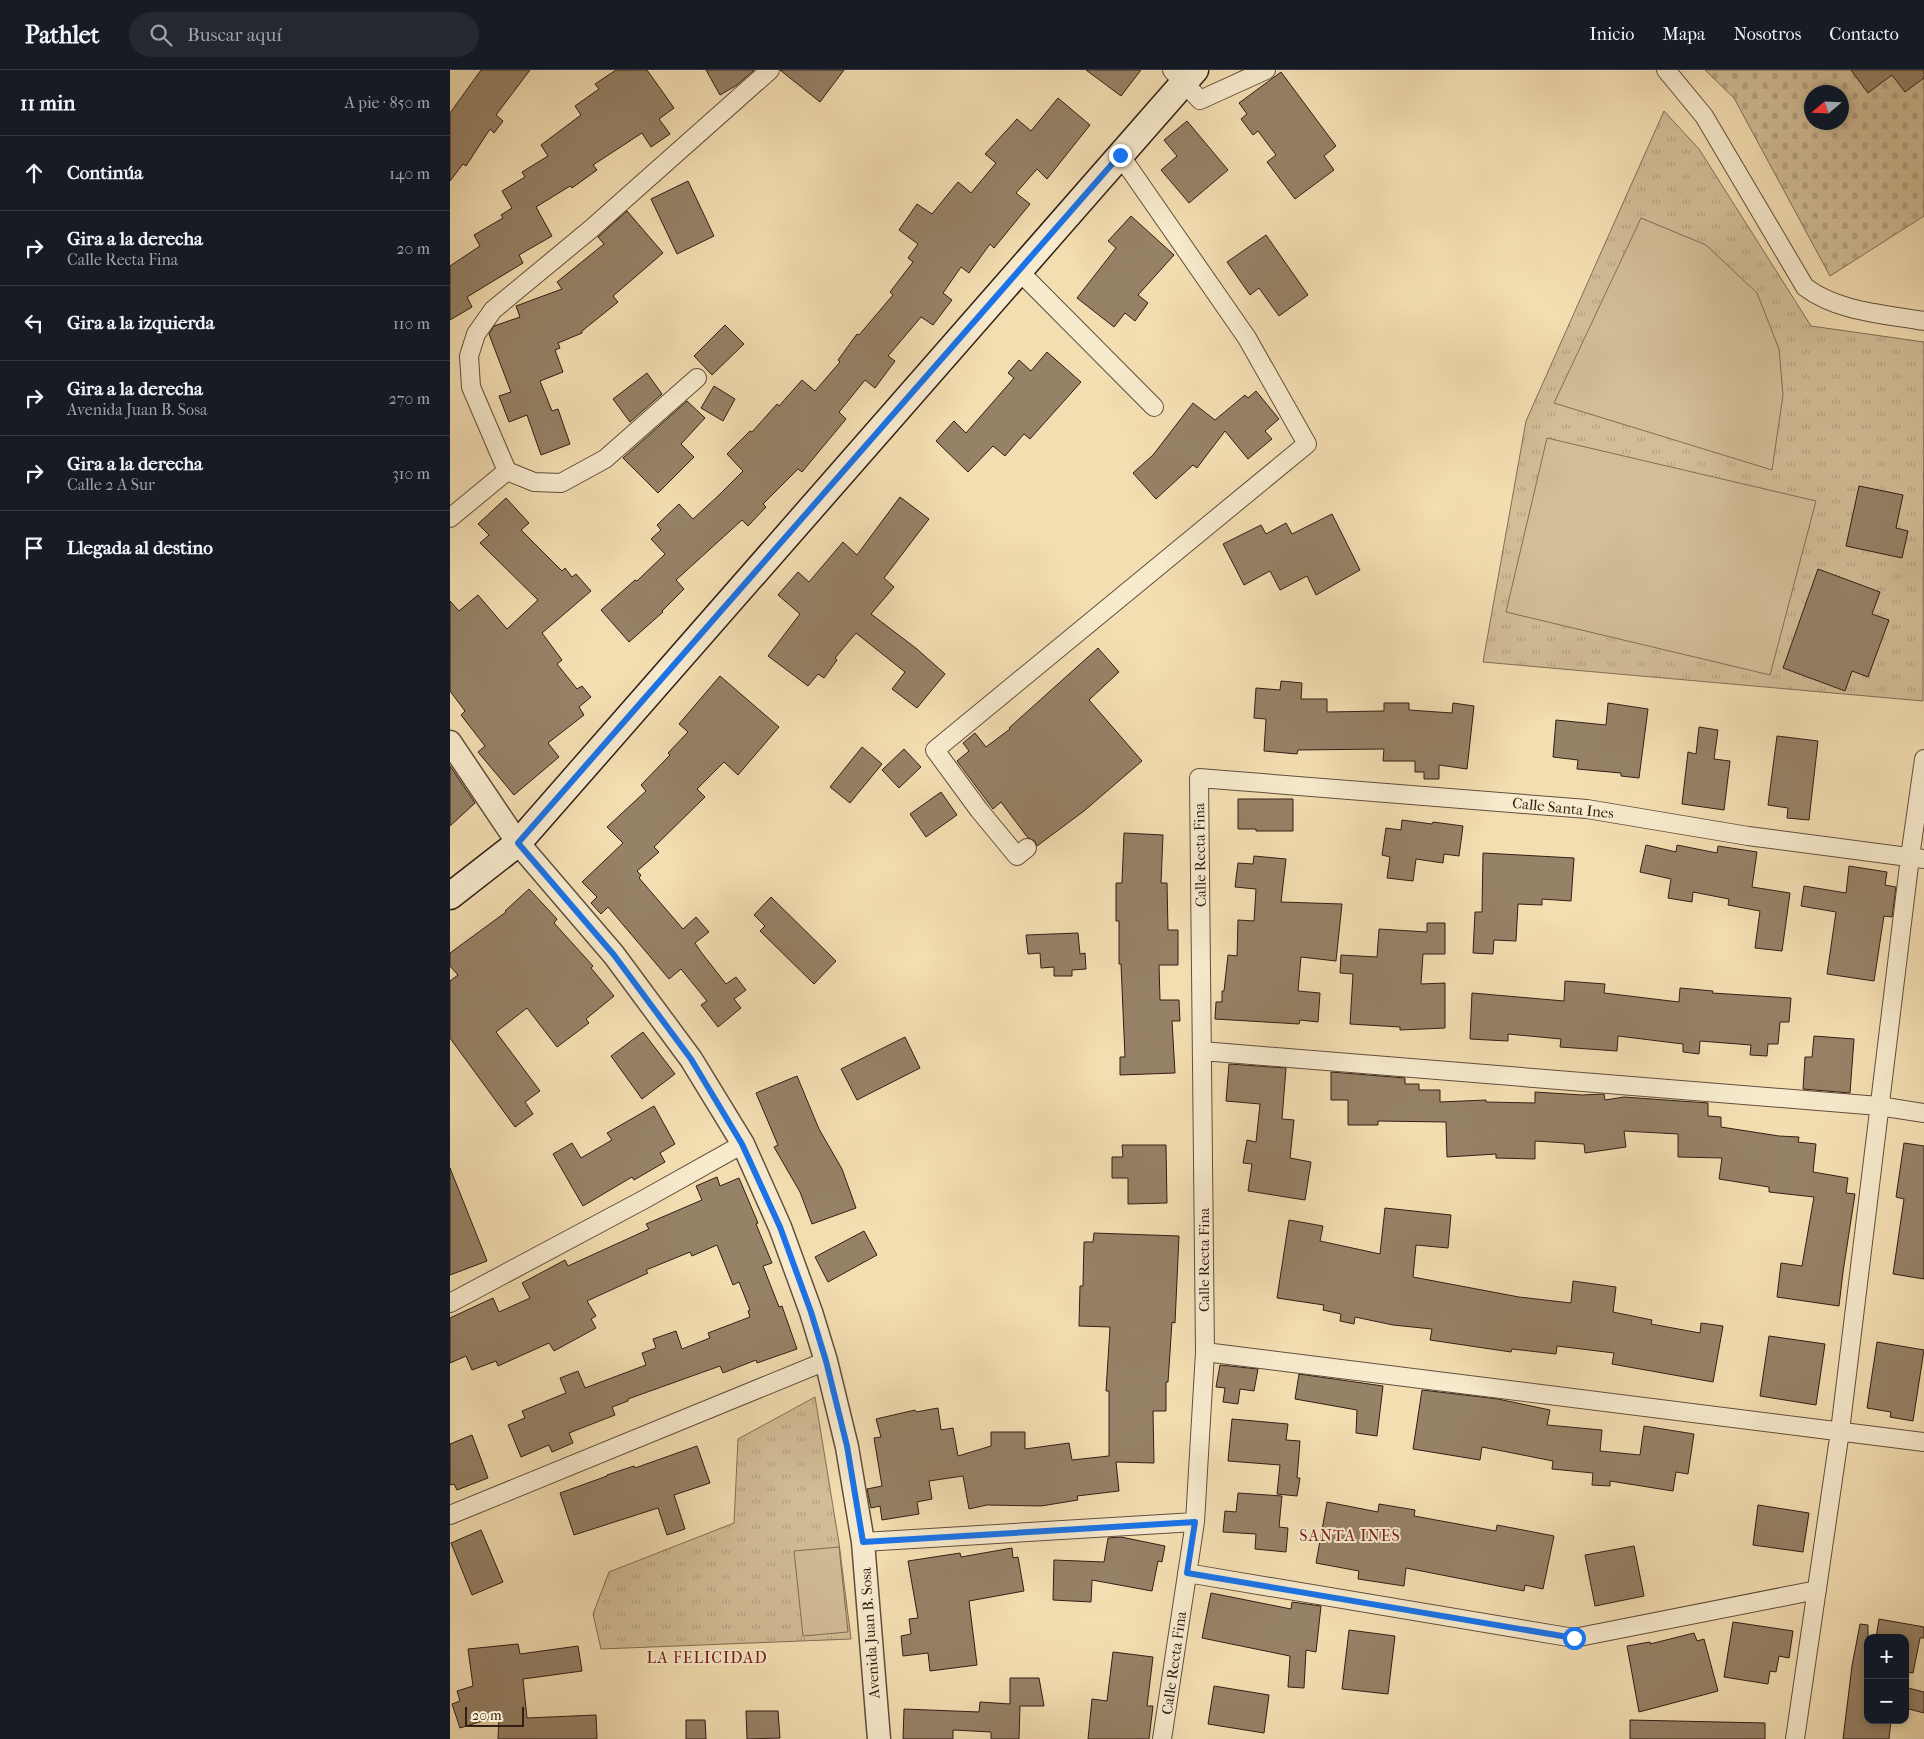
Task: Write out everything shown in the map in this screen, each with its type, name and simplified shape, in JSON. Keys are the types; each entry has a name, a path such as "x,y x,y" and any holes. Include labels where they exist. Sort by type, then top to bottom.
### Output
{"main road":[{"path":"450,896 518,843 1120,155 1184,74"}],"street":[{"path":"697,378 605,459 561,483 534,482 507,471 471,387 469,356 476,334 493,310 592,229 770,70"},
{"path":"1184,74 1200,100 1266,70"},
{"path":"1666,70 1708,122 1805,287 1817,296 1843,306 1924,321"},
{"path":"1027,848 1017,856 979,810 935,750 1308,444 1247,338 1120,155"},
{"path":"1019,271 1154,408"},
{"path":"450,518 507,471"},
{"name":"Avenida Juan B. Sosa","path":"450,742 518,843 614,955 691,1059 742,1144 780,1227 811,1312 826,1361 847,1446 863,1542 879,1739"},
{"path":"1795,1739 1840,1432 1880,1106 1917,858 1924,759"},
{"name":"Calle Santa Ines","path":"1199,778 1587,809 1748,836 1917,858"},
{"name":"Calle Recta Fina","path":"1162,1739 1195,1522 1204,1352 1199,778"},
{"path":"1202,1051 1880,1106 1924,1113"},
{"path":"450,1303 644,1200 742,1144"},
{"path":"1204,1352 1924,1442"},
{"path":"450,1515 826,1361"},
{"path":"863,1542 1195,1522"},
{"path":"1187,1573 1574,1638 1817,1590"}],"green space":[{"path":"1705,70 1924,70 1924,216 1830,276 1734,98"},
{"path":"1664,111 1699,149 1811,326 1924,342 1923,701 1483,662 1526,421"},
{"path":"1641,218 1706,245 1757,293 1779,349 1783,395 1772,470 1554,403"},
{"path":"1547,438 1816,501 1770,675 1506,612"},
{"path":"815,1397 839,1543 851,1639 601,1649 593,1614 609,1572 734,1523 738,1439"},
{"path":"839,1547 848,1632 803,1636 794,1551"}],"building":[{"path":"481,70 530,70 496,115 503,121 494,133 490,129 466,166 463,164 450,181 450,113"},
{"path":"616,70 647,70 674,108 659,119 670,134 651,147 642,133 593,165 597,170 572,188 570,186 536,207 552,236 519,255 523,263 467,297 472,307 450,320 450,266 480,246 474,235 503,218 501,215 512,208 502,191 525,177 522,172 548,156 541,145 581,115 575,106 599,89 595,84"},
{"path":"706,70 754,70 737,85 720,95"},
{"path":"780,70 844,70 820,102"},
{"path":"1086,70 1141,70 1121,96"},
{"path":"1851,70 1924,70 1924,78 1905,92 1892,75 1868,93"},
{"path":"1281,72 1336,146 1324,156 1334,170 1295,199 1267,162 1276,155 1258,131 1253,135 1241,119 1247,114 1239,103"},
{"path":"1058,98 1090,125 1047,179 1037,169 1016,193 1030,204 994,248 990,244 969,273 961,267 943,293 952,300 933,325 921,317 888,356 895,361 875,388 865,380 839,412 846,419 802,472 798,469 763,504 766,507 748,526 742,520 676,580 684,589 663,612 629,642 601,610 635,580 637,581 665,554 651,539 661,530 657,525 679,504 693,519 743,471 727,454 750,431 752,432 777,404 779,406 802,380 815,391 840,362 838,360 857,334 859,335 893,295 890,292 913,262 908,258 918,244 899,230 917,204 932,214 958,182 971,193 996,163 985,154 1017,119 1031,131"},
{"path":"1187,121 1228,170 1189,203 1161,170 1177,156 1164,140"},
{"path":"688,181 714,236 677,254 651,199"},
{"path":"627,211 663,253 613,296 618,302 582,331 582,333 558,343 560,348 555,350 563,372 540,381 552,411 558,409 570,444 541,455 527,415 509,422 499,396 511,392 489,334 494,326 520,317 516,306 562,289 557,282 604,244 598,237"},
{"path":"1131,216 1174,255 1138,295 1148,303 1135,321 1125,313 1114,327 1077,298 1116,248 1108,241"},
{"path":"1266,235 1308,295 1279,316 1259,288 1250,295 1227,262"},
{"path":"725,325 744,344 712,375 694,356"},
{"path":"1047,352 1081,382 1030,439 1024,434 1005,456 993,446 968,472 936,441 954,421 966,433 1014,378 1008,373 1019,360 1031,371"},
{"path":"647,373 662,394 630,422 613,399"},
{"path":"714,386 735,399 723,421 701,408"},
{"path":"1256,391 1279,419 1265,431 1272,439 1248,459 1225,431 1197,468 1193,465 1156,499 1133,473 1153,455 1193,403 1215,420 1245,395 1248,398"},
{"path":"687,401 705,418 681,444 694,457 658,493 623,458"},
{"path":"1859,486 1903,495 1896,528 1908,531 1902,558 1846,546"},
{"path":"900,497 929,519 884,578 894,587 871,614 917,649 945,674 917,708 892,689 905,672 856,633 835,658 837,660 824,678 818,674 808,686 768,656 800,614 778,595 798,572 809,582 843,542 857,555"},
{"path":"506,498 529,523 521,530 562,571 565,568 572,577 576,574 591,591 542,633 562,660 557,664 577,689 582,686 591,697 579,707 584,715 548,743 559,757 514,795 478,752 485,746 461,715 465,711 450,691 450,601 459,611 478,595 507,629 538,600 480,543 489,535 478,524"},
{"path":"1332,514 1360,570 1316,595 1307,576 1280,590 1270,571 1244,585 1223,544 1261,525 1266,534 1286,523 1292,534"},
{"path":"1818,569 1880,592 1872,614 1889,620 1868,677 1852,671 1845,691 1783,668"},
{"path":"1098,648 1119,672 1089,700 1142,761 1084,811 1037,846 1035,841 1028,838 1001,802 993,809 957,761 969,751 963,743 975,733 986,747 1010,729"},
{"path":"720,676 779,727 738,775 724,762 697,789 705,797 654,847 659,852 637,871 641,875 639,878 683,929 696,917 709,932 695,943 701,952 726,984 736,977 746,990 734,999 741,1008 718,1027 701,1005 707,1001 681,969 669,979 608,907 601,914 591,903 597,897 582,882 623,843 607,827 646,791 641,785 670,755 668,753 688,732 679,724"},
{"path":"1281,681 1302,683 1301,699 1327,699 1327,712 1384,711 1384,703 1409,703 1409,710 1452,713 1453,703 1474,706 1467,769 1439,765 1439,779 1424,779 1424,772 1415,772 1415,761 1383,761 1384,749 1298,750 1297,754 1264,751 1266,719 1254,718 1256,688 1280,690"},
{"path":"1608,703 1648,709 1639,778 1621,776 1621,773 1577,769 1578,760 1553,757 1556,720 1606,725"},
{"path":"1699,727 1718,730 1714,759 1730,761 1724,810 1682,804 1688,752 1696,754"},
{"path":"1777,736 1818,741 1809,820 1787,818 1788,808 1768,805"},
{"path":"862,747 882,764 850,803 830,787"},
{"path":"904,749 921,767 899,788 882,770"},
{"path":"450,766 475,803 450,826"},
{"path":"941,792 957,815 926,837 910,814"},
{"path":"1238,799 1293,799 1293,831 1238,829"},
{"path":"1402,820 1463,826 1459,856 1444,854 1443,863 1416,859 1413,881 1387,878 1390,857 1382,855 1386,828 1401,830"},
{"path":"1124,833 1163,835 1161,883 1167,883 1168,930 1178,930 1178,965 1159,965 1160,1000 1179,1000 1180,1021 1172,1021 1175,1073 1120,1075 1120,1057 1125,1057 1121,964 1119,964 1119,921 1116,921 1116,883 1122,883"},
{"path":"1646,845 1676,852 1677,845 1717,853 1718,846 1757,852 1752,887 1790,893 1782,951 1755,948 1760,911 1728,905 1729,899 1693,892 1692,902 1668,898 1671,879 1640,872"},
{"path":"1483,853 1574,858 1571,901 1542,899 1542,905 1518,904 1516,941 1494,940 1493,954 1473,953 1475,912 1482,912"},
{"path":"1254,856 1286,859 1281,902 1342,904 1336,961 1301,957 1298,991 1320,993 1318,1022 1300,1020 1299,1024 1215,1019 1216,1002 1222,1002 1228,955 1237,956 1238,920 1254,921 1256,889 1235,887 1238,863 1253,864"},
{"path":"1849,866 1887,872 1885,885 1896,887 1892,917 1884,916 1874,981 1827,974 1836,912 1801,906 1804,886 1846,893"},
{"path":"529,889 557,919 554,923 593,966 591,968 614,996 586,1019 589,1023 557,1047 527,1008 496,1032 540,1091 525,1102 533,1114 515,1127 450,1038 450,981 458,975 450,966 450,953 506,912"},
{"path":"771,897 836,961 814,984 760,931 765,926 754,915"},
{"path":"1427,923 1445,923 1445,954 1423,954 1421,984 1445,983 1445,1028 1400,1030 1400,1027 1350,1024 1353,974 1340,973 1341,955 1377,957 1379,929 1427,932"},
{"path":"1078,933 1080,954 1085,953 1086,969 1072,970 1072,976 1054,976 1054,967 1041,968 1040,953 1028,954 1026,935"},
{"path":"1565,981 1605,984 1604,993 1679,1002 1680,988 1713,991 1712,993 1791,998 1789,1022 1780,1022 1778,1044 1768,1044 1767,1056 1750,1055 1751,1045 1700,1041 1699,1054 1683,1052 1683,1044 1618,1036 1617,1051 1560,1047 1561,1039 1508,1034 1508,1041 1470,1039 1472,993 1564,1001"},
{"path":"643,1032 675,1074 642,1099 611,1056"},
{"path":"1814,1036 1854,1039 1850,1093 1803,1089 1805,1057 1812,1057"},
{"path":"905,1037 920,1068 857,1100 841,1069"},
{"path":"1229,1064 1286,1068 1282,1119 1294,1120 1290,1158 1311,1162 1305,1200 1248,1191 1252,1164 1243,1163 1247,1140 1256,1142 1260,1104 1226,1101"},
{"path":"1331,1072 1405,1078 1405,1084 1419,1084 1419,1090 1440,1090 1440,1102 1486,1100 1486,1102 1535,1103 1535,1092 1582,1095 1604,1094 1605,1100 1624,1097 1708,1103 1708,1116 1721,1117 1721,1127 1779,1136 1799,1137 1798,1142 1816,1144 1813,1172 1848,1178 1846,1193 1855,1194 1839,1306 1777,1297 1781,1263 1802,1266 1814,1197 1769,1192 1769,1187 1719,1179 1722,1158 1678,1157 1678,1134 1624,1131 1626,1147 1585,1153 1584,1144 1535,1141 1535,1159 1496,1158 1496,1154 1447,1157 1446,1122 1378,1121 1378,1125 1348,1125 1348,1100 1331,1100"},
{"path":"797,1076 819,1129 842,1169 856,1208 812,1224 800,1192 774,1147 778,1145 756,1093"},
{"path":"654,1106 675,1144 660,1153 665,1162 634,1180 632,1177 583,1206 553,1154 572,1143 581,1158 612,1140 607,1133"},
{"path":"1904,1143 1924,1146 1924,1279 1893,1274 1904,1199 1896,1197"},
{"path":"1122,1145 1166,1145 1167,1203 1128,1204 1128,1178 1112,1178 1112,1157 1123,1157"},
{"path":"450,1168 487,1261 450,1275"},
{"path":"717,1177 720,1186 739,1178 772,1263 763,1266 779,1307 782,1306 797,1349 757,1363 756,1360 723,1373 720,1366 628,1399 628,1401 612,1407 615,1415 569,1433 573,1443 552,1452 549,1445 521,1457 508,1425 525,1418 522,1411 566,1393 560,1378 578,1371 585,1388 646,1365 642,1353 656,1348 653,1339 676,1331 682,1349 710,1338 708,1333 750,1317 748,1311 750,1310 739,1282 733,1285 717,1245 692,1256 690,1252 646,1270 648,1273 587,1301 596,1316 591,1319 596,1328 554,1351 549,1343 498,1366 496,1361 472,1370 466,1356 450,1363 450,1318 493,1298 499,1312 530,1298 522,1283 565,1260 568,1266 649,1229 646,1224 702,1200 696,1186"},
{"path":"1385,1208 1451,1215 1448,1248 1416,1245 1413,1277 1519,1297 1571,1303 1573,1281 1616,1287 1613,1312 1652,1320 1651,1324 1700,1333 1701,1323 1723,1326 1713,1382 1612,1364 1614,1353 1557,1346 1556,1354 1512,1349 1511,1352 1430,1340 1432,1329 1393,1325 1355,1317 1354,1324 1340,1321 1341,1314 1323,1310 1324,1305 1277,1298 1289,1220 1323,1226 1320,1241 1380,1254"},
{"path":"864,1231 877,1255 828,1282 815,1257"},
{"path":"1094,1233 1179,1236 1175,1323 1172,1322 1168,1382 1166,1382 1166,1411 1153,1411 1154,1463 1116,1462 1119,1491 1077,1496 1078,1500 1041,1506 987,1505 969,1509 963,1476 929,1481 932,1499 917,1502 919,1514 882,1520 880,1506 871,1508 867,1489 882,1486 874,1438 881,1437 876,1419 915,1410 916,1412 938,1408 941,1430 953,1428 958,1456 991,1446 991,1432 1025,1432 1025,1449 1069,1443 1072,1460 1109,1456 1109,1391 1106,1391 1110,1327 1079,1326 1080,1286 1083,1286 1084,1242 1093,1242"},
{"path":"1769,1336 1825,1344 1816,1405 1760,1396"},
{"path":"1877,1342 1924,1350 1913,1421 1890,1417 1891,1412 1867,1408"},
{"path":"1220,1365 1258,1369 1254,1391 1240,1389 1238,1404 1223,1402 1225,1388 1216,1387"},
{"path":"1299,1374 1383,1386 1377,1436 1356,1433 1357,1410 1295,1399"},
{"path":"1422,1390 1498,1399 1550,1410 1547,1425 1602,1430 1600,1451 1640,1455 1644,1426 1694,1434 1688,1474 1676,1472 1673,1491 1610,1481 1610,1486 1592,1485 1593,1473 1552,1469 1553,1461 1482,1447 1480,1460 1413,1449"},
{"path":"1232,1419 1288,1424 1286,1440 1300,1441 1297,1478 1300,1478 1297,1496 1277,1494 1280,1465 1228,1461"},
{"path":"472,1435 488,1478 457,1490 454,1484 450,1485 450,1444"},
{"path":"697,1446 710,1483 674,1495 685,1529 667,1535 658,1508 574,1535 560,1493 607,1475 634,1466 635,1468"},
{"path":"1238,1493 1282,1496 1279,1527 1288,1528 1286,1552 1255,1549 1256,1534 1223,1532 1225,1511 1236,1512"},
{"path":"1327,1502 1378,1512 1379,1504 1415,1510 1414,1516 1496,1531 1497,1525 1554,1536 1543,1589 1525,1585 1524,1591 1406,1568 1404,1586 1358,1579 1359,1571 1316,1563"},
{"path":"1758,1505 1809,1513 1803,1552 1753,1545"},
{"path":"481,1530 503,1582 472,1595 451,1543"},
{"path":"1121,1537 1165,1546 1162,1562 1158,1561 1152,1591 1092,1580 1091,1602 1053,1600 1054,1560 1104,1562 1108,1538"},
{"path":"1634,1546 1644,1596 1595,1606 1585,1555"},
{"path":"1012,1548 1013,1558 1018,1557 1024,1591 969,1601 977,1665 930,1671 928,1653 903,1656 901,1636 911,1634 909,1619 918,1618 908,1561 960,1553 961,1557"},
{"path":"1211,1593 1291,1609 1292,1602 1321,1606 1316,1652 1306,1650 1304,1688 1288,1687 1290,1656 1202,1638"},
{"path":"1879,1619 1924,1627 1924,1638 1920,1638 1913,1673 1909,1672 1909,1634 1877,1634"},
{"path":"1733,1622 1793,1631 1789,1658 1779,1656 1776,1672 1770,1671 1768,1684 1724,1677"},
{"path":"1860,1624 1868,1625 1868,1634 1864,1634 1864,1724 1891,1724 1889,1739 1843,1739 1852,1666"},
{"path":"1349,1630 1395,1636 1388,1694 1342,1689"},
{"path":"1694,1633 1697,1641 1704,1639 1718,1691 1639,1712 1627,1646 1650,1642 1650,1644"},
{"path":"518,1644 520,1654 578,1646 582,1671 523,1679 527,1718 596,1715 597,1739 498,1739 499,1716 460,1728 452,1704 460,1701 457,1691 473,1686 468,1649"},
{"path":"1113,1652 1153,1657 1147,1706 1153,1706 1149,1739 1088,1739 1092,1699 1107,1701"},
{"path":"1010,1678 1039,1678 1044,1706 1020,1706 1019,1739 991,1739 991,1732 953,1730 953,1739 903,1739 904,1709 979,1712 980,1702 1010,1704"},
{"path":"1214,1686 1269,1695 1264,1733 1208,1724"},
{"path":"1909,1688 1924,1692 1924,1713 1909,1709"},
{"path":"746,1711 778,1711 780,1738 747,1739"},
{"path":"686,1720 705,1720 706,1739 686,1739"},
{"path":"1630,1720 1765,1723 1765,1739 1630,1739"}],"district":[{"name":"SANTA INES","path":"1350,1535"},
{"name":"LA FELICIDAD","path":"707,1657"}],"route":[{"path":"1120,155 518,843 614,955 691,1059 742,1144 780,1227 811,1312 826,1361 847,1446 863,1542 1195,1522 1187,1573 1574,1638"}]}
